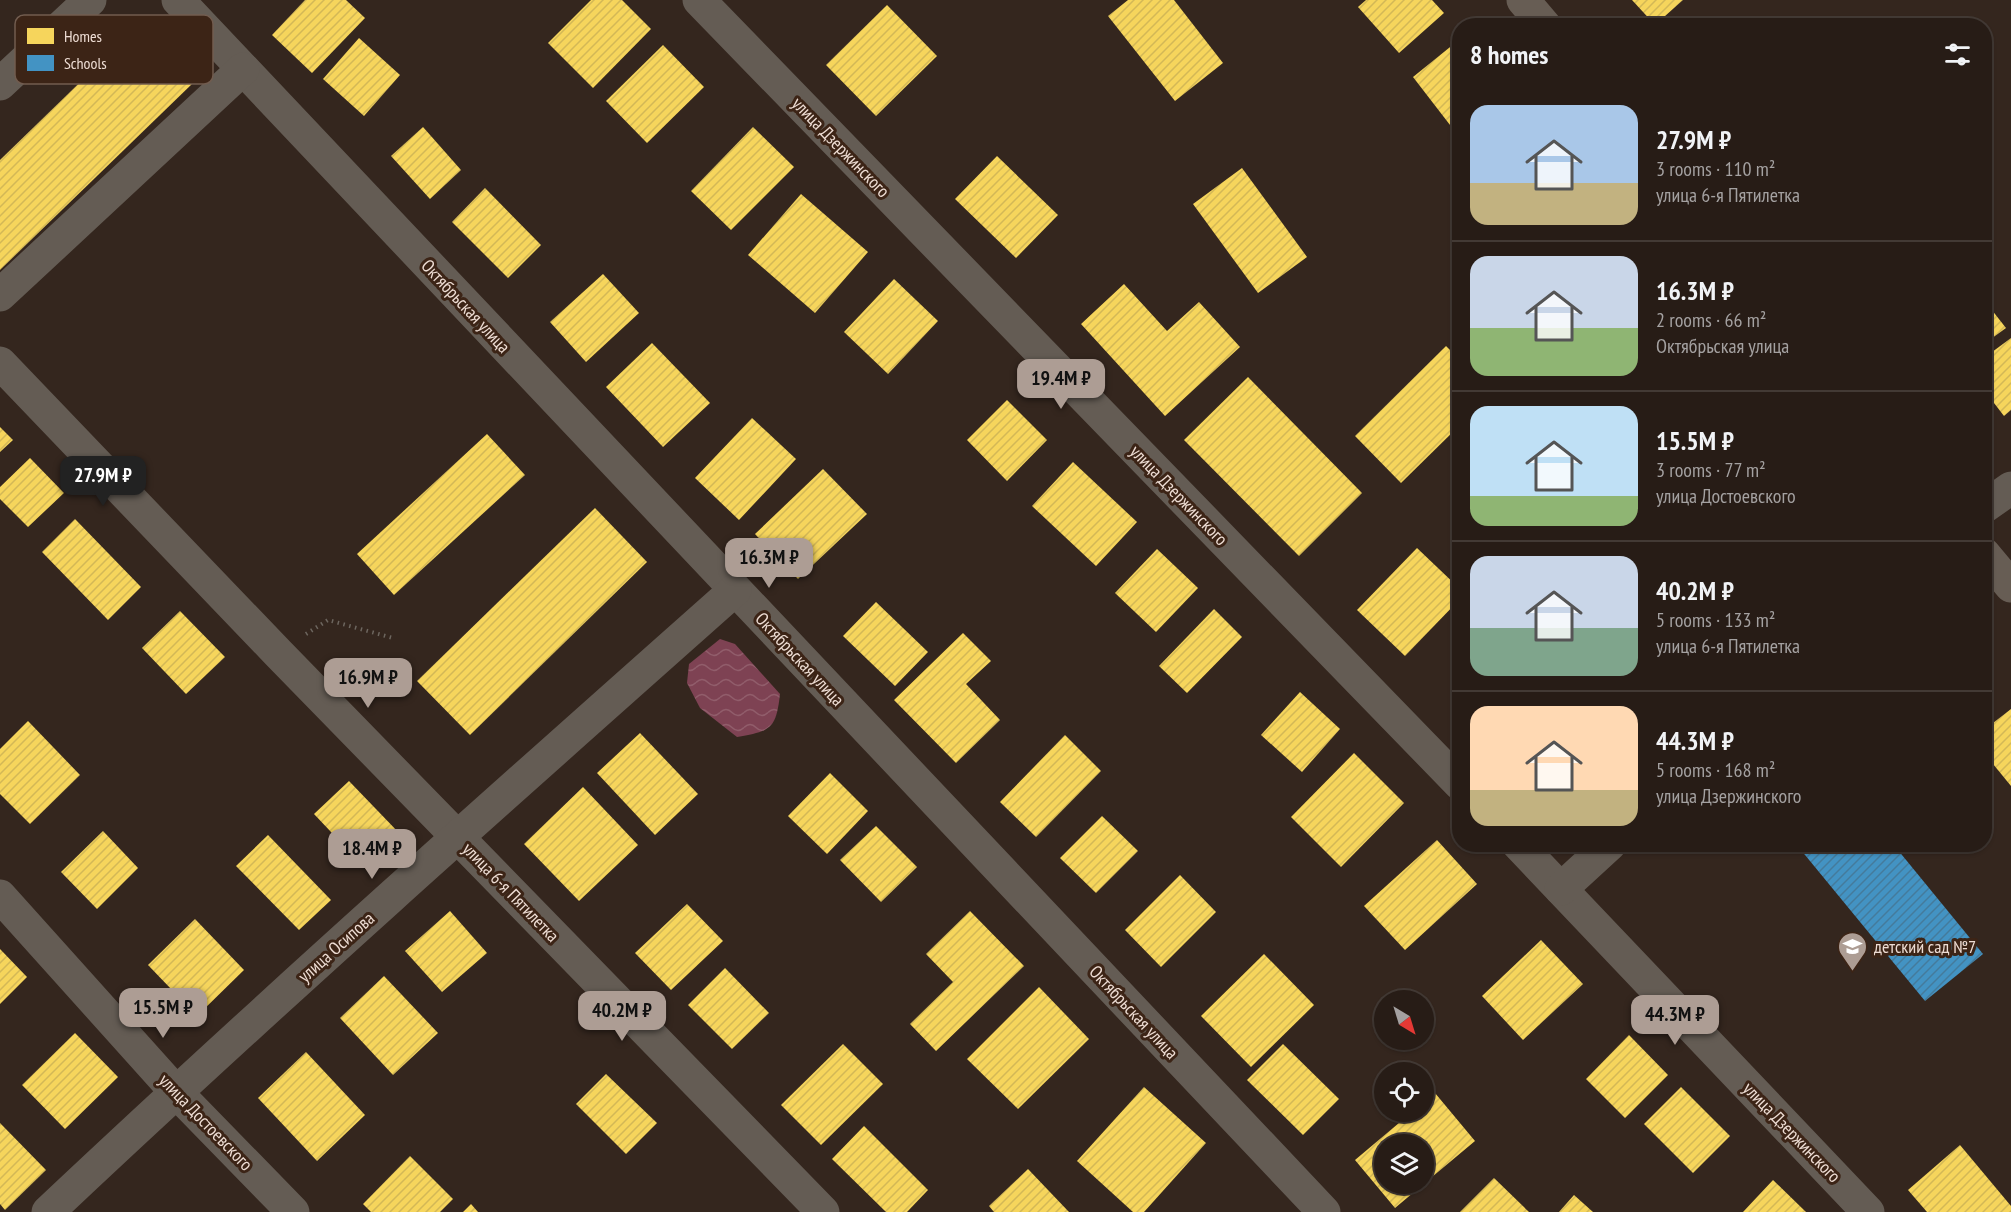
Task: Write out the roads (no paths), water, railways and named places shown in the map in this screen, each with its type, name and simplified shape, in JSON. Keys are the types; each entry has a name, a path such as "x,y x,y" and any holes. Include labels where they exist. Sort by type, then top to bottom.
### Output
{"street":[{"path":"74,15 90,0"},
{"name":"Октябрьская улица","path":"178,0 192,15"},
{"name":"улица Дзержинского","path":"699,0 1452,776"},
{"path":"1523,0 1538,18"},
{"name":"Октябрьская улица","path":"213,37 1318,1210"},
{"path":"0,295 243,69"},
{"path":"0,84 15,70"},
{"name":"улица 6-я Пятилетка","path":"0,363 278,653 823,1212"},
{"path":"1992,501 2011,488"},
{"path":"1992,563 2011,586"},
{"name":"улица Осипова","path":"48,1212 176,1092 457,837 735,590"},
{"name":"улица Дзержинского","path":"1526,852 1868,1212"},
{"path":"1561,889 1601,852"},
{"name":"улица Достоевского","path":"0,896 176,1092 293,1212"}],"water":[{"path":"720,639 735,644 780,694 774,721 758,733 737,737 700,708 687,683 689,664"}],"place":[{"name":"детский сад №7","path":"1853,972"}]}
